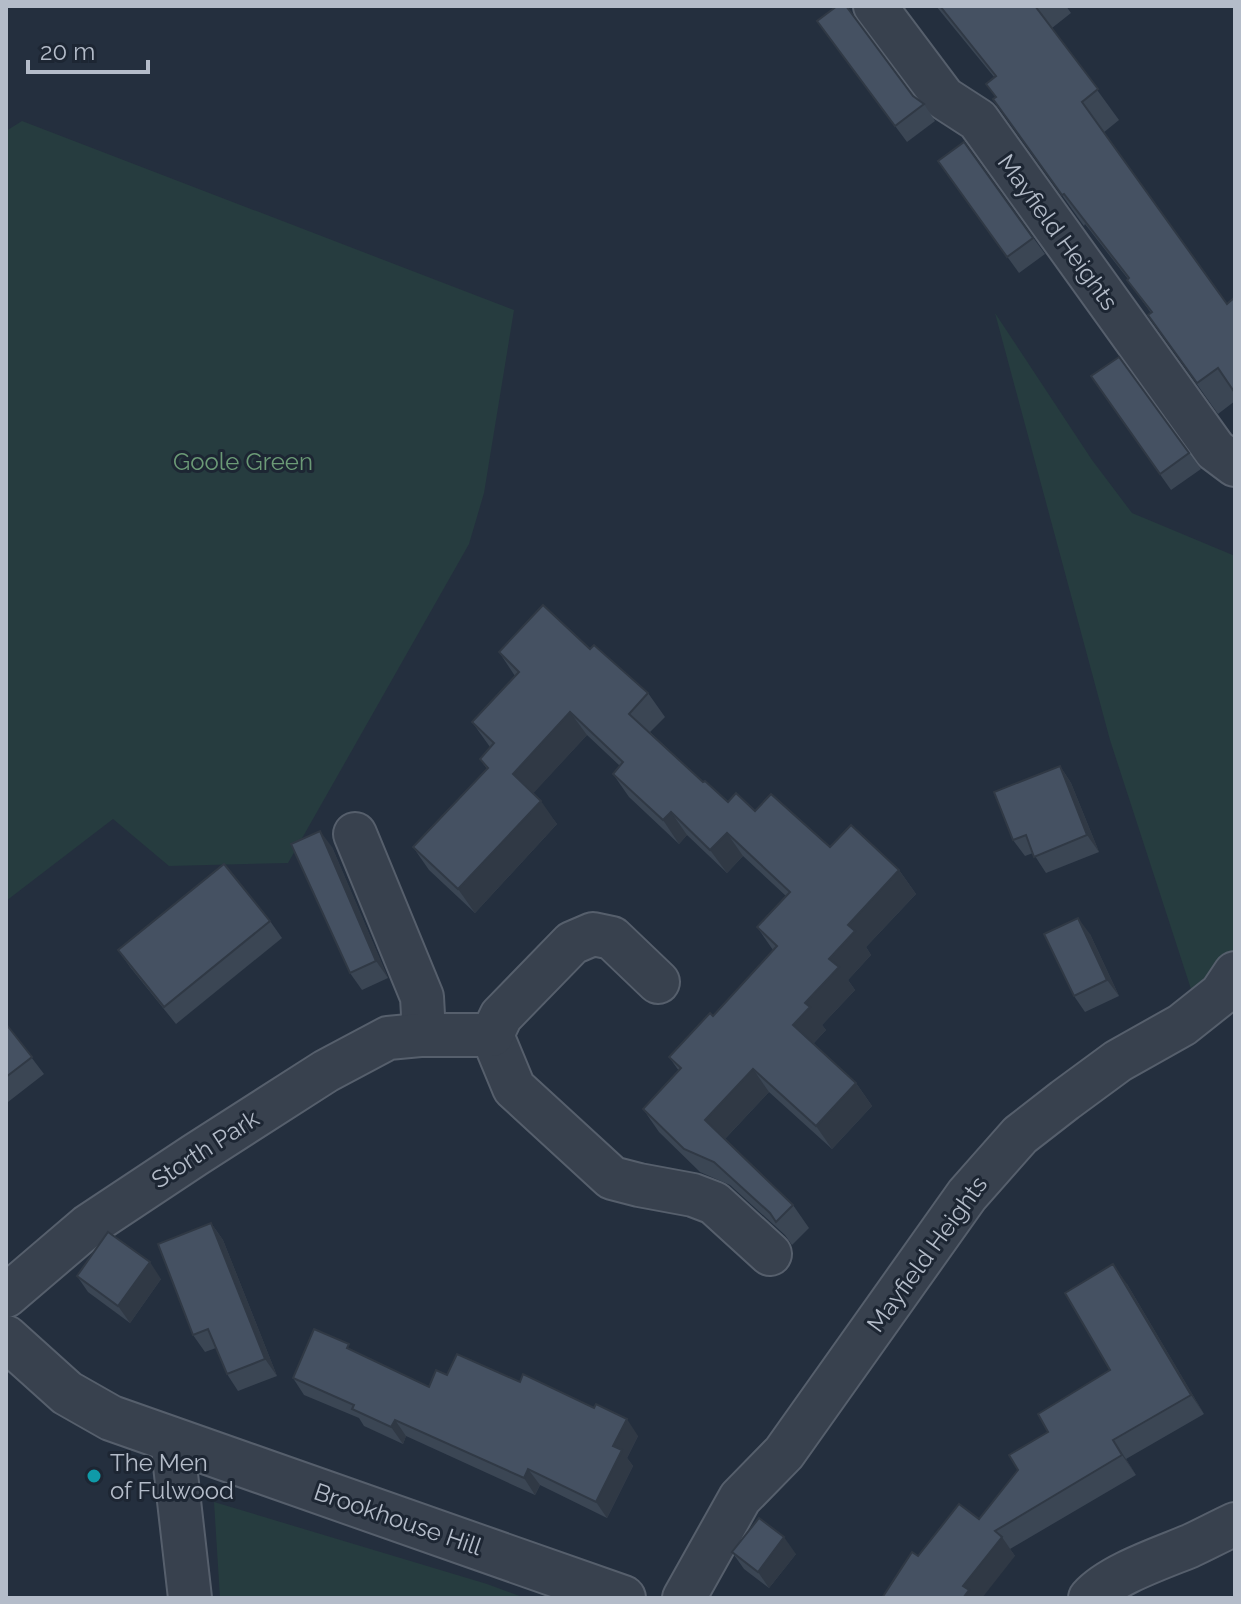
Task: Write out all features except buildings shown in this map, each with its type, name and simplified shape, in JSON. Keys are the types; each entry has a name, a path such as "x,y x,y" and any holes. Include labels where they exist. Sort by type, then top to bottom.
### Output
{"street":[{"name":"Mayfield Heights","path":"875,6 944,98 978,120 1215,450 1235,465"},
{"path":"355,834 422,997 420,1035"},
{"path":"658,982 612,938 593,934 572,943 501,1016 492,1035 514,1088 612,1178 693,1195 714,1203 770,1254"},
{"name":"Mayfield Heights","path":"684,1598 740,1498 784,1453 976,1185 1020,1135 1118,1061 1182,1025 1221,994 1235,973"},
{"name":"Storth Park","path":"6,1296 88,1226 300,1088 388,1038 492,1035"},
{"name":"Brookhouse Hill","path":"6,1338 67,1393 111,1418 623,1598"},
{"path":"172,1439 190,1598"},
{"path":"1090,1598 1098,1589 1135,1569 1235,1524"}],"green space":[{"name":"Goole Green","path":"22,121 514,310 484,493 469,544 288,863 169,866 113,819 6,901 6,131"},
{"path":"995,313 1092,460 1132,513 1235,556 1235,1006 1204,1029 1110,740"},
{"path":"214,1502 487,1584 525,1598 220,1598"}],"place":[{"name":"The Men of Fulwood","path":"94,1476"}]}
